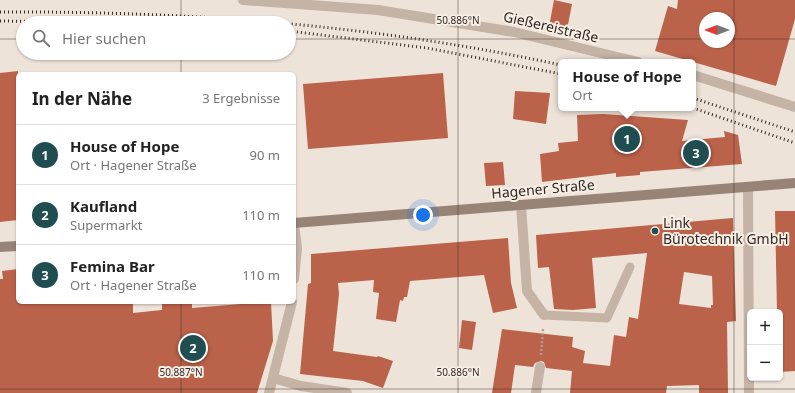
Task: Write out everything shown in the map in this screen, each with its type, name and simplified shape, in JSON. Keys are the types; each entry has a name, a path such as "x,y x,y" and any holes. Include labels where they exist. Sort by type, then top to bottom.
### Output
{"main road":[{"name":"Hagener Straße","path":"296,224 795,183"},
{"path":"0,247 16,246"}],"street":[{"name":"Gießereistraße","path":"243,0 378,10 514,32 626,59"},
{"path":"696,76 795,107"},
{"path":"748,187 749,393"},
{"path":"521,205 527,292 544,315"},
{"path":"296,240 296,258"},
{"path":"269,393 292,304"},
{"path":"536,393 540,367"},
{"path":"273,378 301,386 348,393"}],"lane":[{"path":"544,315 607,318 630,267"}],"path":[{"path":"540,367 544,315"}],"building":[{"path":"554,0 572,4 567,30 549,27"},
{"path":"678,0 795,0 795,19 776,86 696,63 696,59 683,59 655,51 668,6 677,9"},
{"path":"18,71 16,72 16,220 0,222 0,73"},
{"path":"443,73 448,138 308,149 303,84"},
{"path":"515,91 550,93 546,124 513,119"},
{"path":"603,114 688,120 682,141 725,137 724,131 738,135 742,164 640,172 640,175 616,177 616,173 542,182 540,154 559,151 558,143 578,141 577,115"},
{"path":"503,162 505,185 486,186 484,163"},
{"path":"775,211 795,211 795,371 783,372 783,309 777,309"},
{"path":"733,218 736,321 727,322 728,393 699,393 699,385 667,386 666,393 570,393 572,371 546,368 544,362 541,361 535,363 533,367 515,365 511,393 492,393 502,329 573,337 572,347 585,351 583,363 610,366 614,335 626,337 629,317 638,319 647,253 592,258 596,308 573,310 554,309 549,267 538,268 536,235","holes":["684,272 712,276 713,305 711,305 711,308 679,304"]},
{"path":"508,238 511,283 517,308 493,313 484,275 410,281 407,297 404,297 403,301 400,300 396,322 376,319 379,293 373,292 374,280 338,283 339,294 333,351 378,356 393,361 383,388 363,381 300,374 308,284 311,283 311,254"},
{"path":"16,269 16,304 133,304 133,313 162,310 162,304 192,304 192,308 241,304 271,304 273,341 257,393 0,393 0,279 3,279 2,271"},
{"path":"462,320 476,322 472,350 459,348"}],"railway":[{"path":"0,12 71,12 176,16"},
{"path":"0,21 16,21"},
{"path":"296,24 352,30 422,40 492,51 558,64"},
{"path":"296,32 427,48 558,73"},
{"path":"696,99 795,132"},
{"path":"696,109 795,143"}],"place":[{"name":"House of Hope","path":"627,139"},
{"name":"Femina Bar","path":"696,153"},
{"name":"Link Bürotechnik GmbH","path":"655,231"},
{"name":"Kaufland","path":"193,348"}]}
